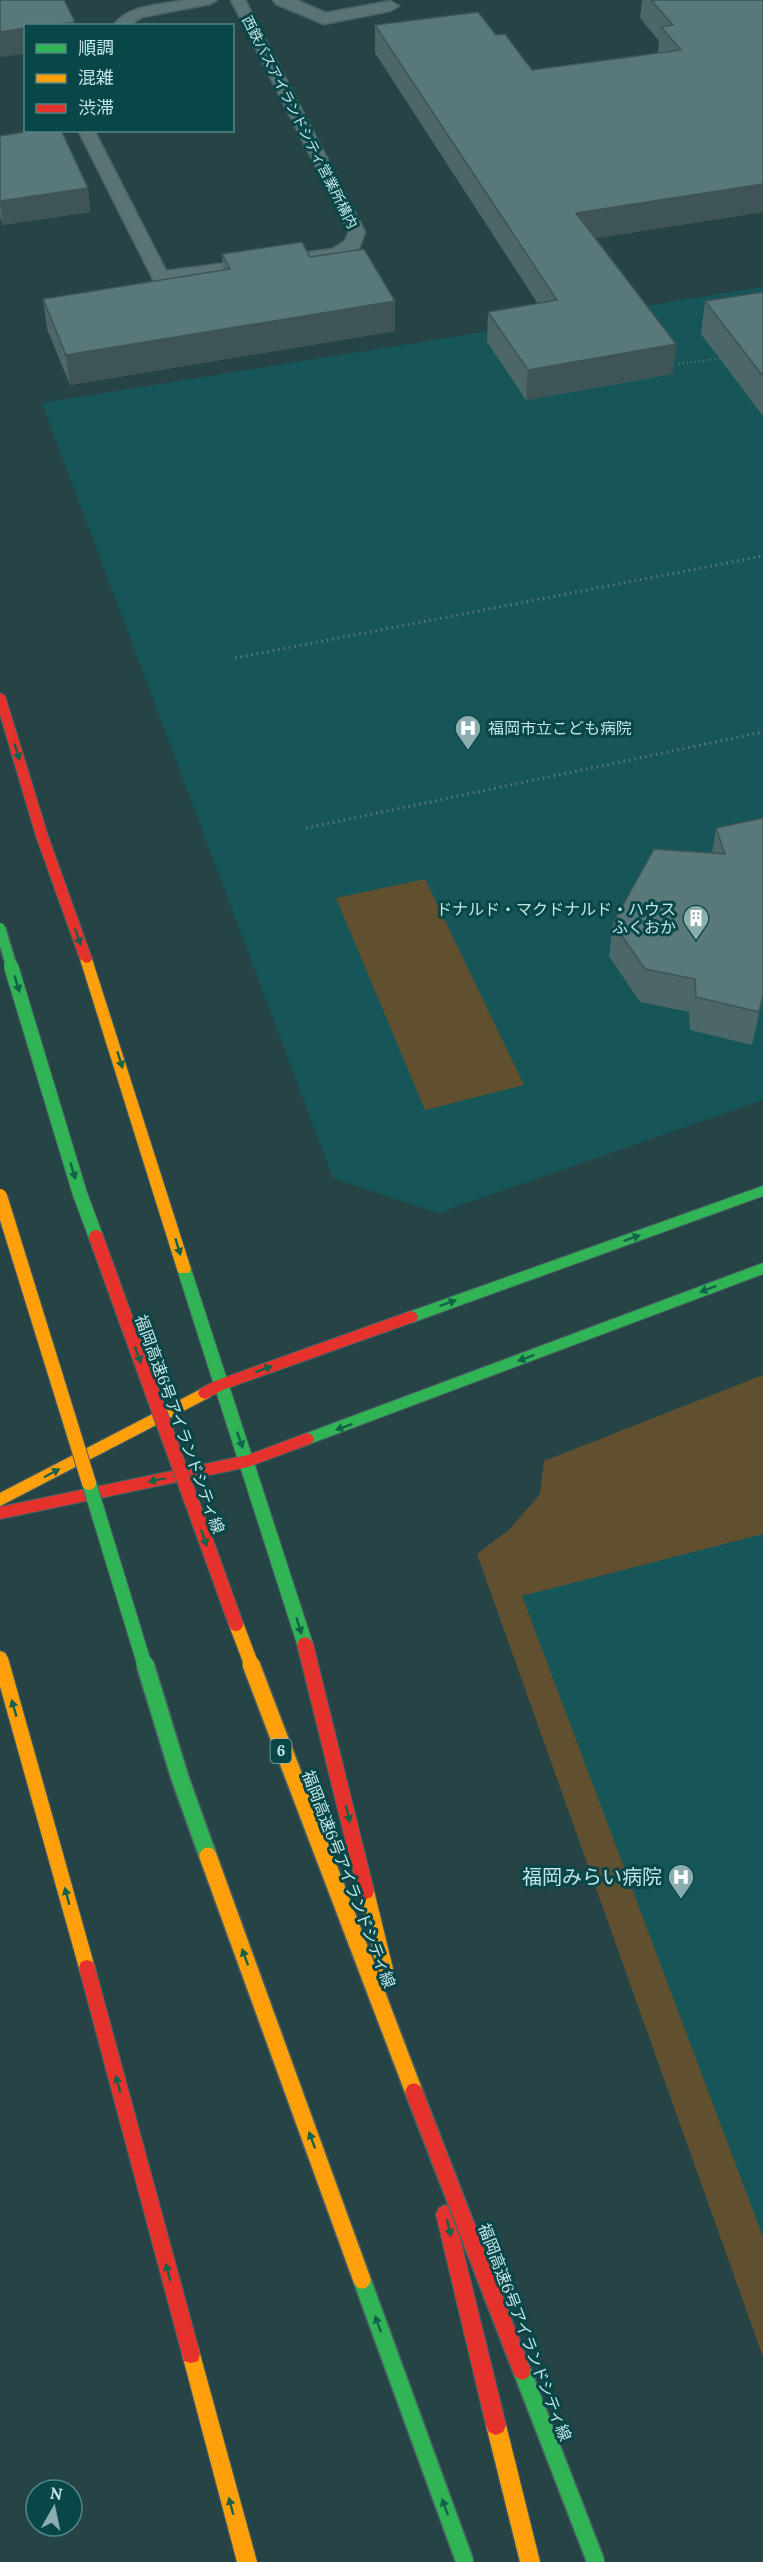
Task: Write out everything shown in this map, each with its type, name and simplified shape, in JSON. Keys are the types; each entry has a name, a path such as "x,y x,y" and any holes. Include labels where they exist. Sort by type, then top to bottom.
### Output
{"main road":[{"path":"0,696 42,836 103,1005 220,1385 248,1461 313,1671 530,2562"},
{"name":"福岡高速6号アイランドシティ線","path":"0,928 80,1194 264,1705 596,2562"},
{"path":"0,1500 220,1385 763,1191"},
{"path":"0,1196 180,1778 465,2562"},
{"path":"0,1513 248,1461 763,1268"},
{"path":"0,1658 54,1846 247,2562"}],"street":[{"path":"282,0 324,19 390,6 296,0"}],"lane":[{"path":"122,24 128,17 139,13 210,0"},
{"name":"西鉄バスアイランドシティ営業所構内","path":"87,132 160,277 337,253 353,244 357,232 238,0"}],"path":[{"path":"679,364 731,357"},
{"path":"235,658 763,556"},
{"path":"306,828 763,732"}],"shaded area":[{"name":"福岡市立こども病院","path":"763,287 763,1100 438,1213 333,1178 42,403"},
{"path":"425,879 524,1085 425,1110 336,898"},
{"name":"福岡みらい病院","path":"763,1375 763,2357 477,1554 510,1529 540,1494 544,1461"},
{"path":"763,1375 763,1534 522,1596 763,2237 763,2357 477,1554 510,1529 540,1494 544,1461"}],"building":[{"path":"0,0 64,0 75,22 24,24 24,28 0,32"},
{"path":"651,0 763,0 763,184 576,213 676,344 528,370 488,312 557,300 375,25 478,12 496,35 505,34 532,70 681,50 661,27 673,25"},
{"path":"24,132 62,132 88,188 0,201 0,136"},
{"path":"302,242 310,257 364,249 395,301 66,355 43,299 230,269 222,254"},
{"path":"763,292 763,376 705,301"},
{"name":"ドナルド・マクドナルド・ハウス ふくおか","path":"763,818 763,995 759,1012 696,997 695,979 645,969 613,923 654,849 725,854 716,828"}],"traffic: fast":[{"path":"0,928 80,1194 96,1237"},
{"path":"411,1317 763,1191"},
{"path":"307,1439 763,1268"},
{"path":"184,1269 305,1644"},
{"path":"89,1483 180,1778 208,1856"},
{"path":"362,2280 465,2562"},
{"path":"522,2371 596,2562"}],"traffic: slow":[{"path":"86,959 184,1269"},
{"path":"0,1196 89,1483"},
{"path":"0,1500 205,1393"},
{"path":"236,1624 414,2092"},
{"path":"0,1658 87,1968"},
{"path":"208,1856 362,2280"},
{"path":"366,1891 387,1977"},
{"path":"191,2354 247,2562"},
{"path":"496,2425 530,2562"}],"traffic: jam":[{"path":"0,696 42,836 86,959"},
{"path":"96,1237 236,1624"},
{"path":"205,1393 220,1385 411,1317"},
{"path":"0,1513 248,1461 307,1439"},
{"path":"305,1644 366,1891"},
{"path":"87,1968 191,2354"},
{"path":"414,2092 522,2371"},
{"path":"445,2214 496,2425"}],"place":[{"name":"福岡市立こども病院","path":"468,751"},
{"name":"ドナルド・マクドナルド・ハウス ふくおか","path":"696,941"},
{"name":"福岡みらい病院","path":"681,1900"}]}
